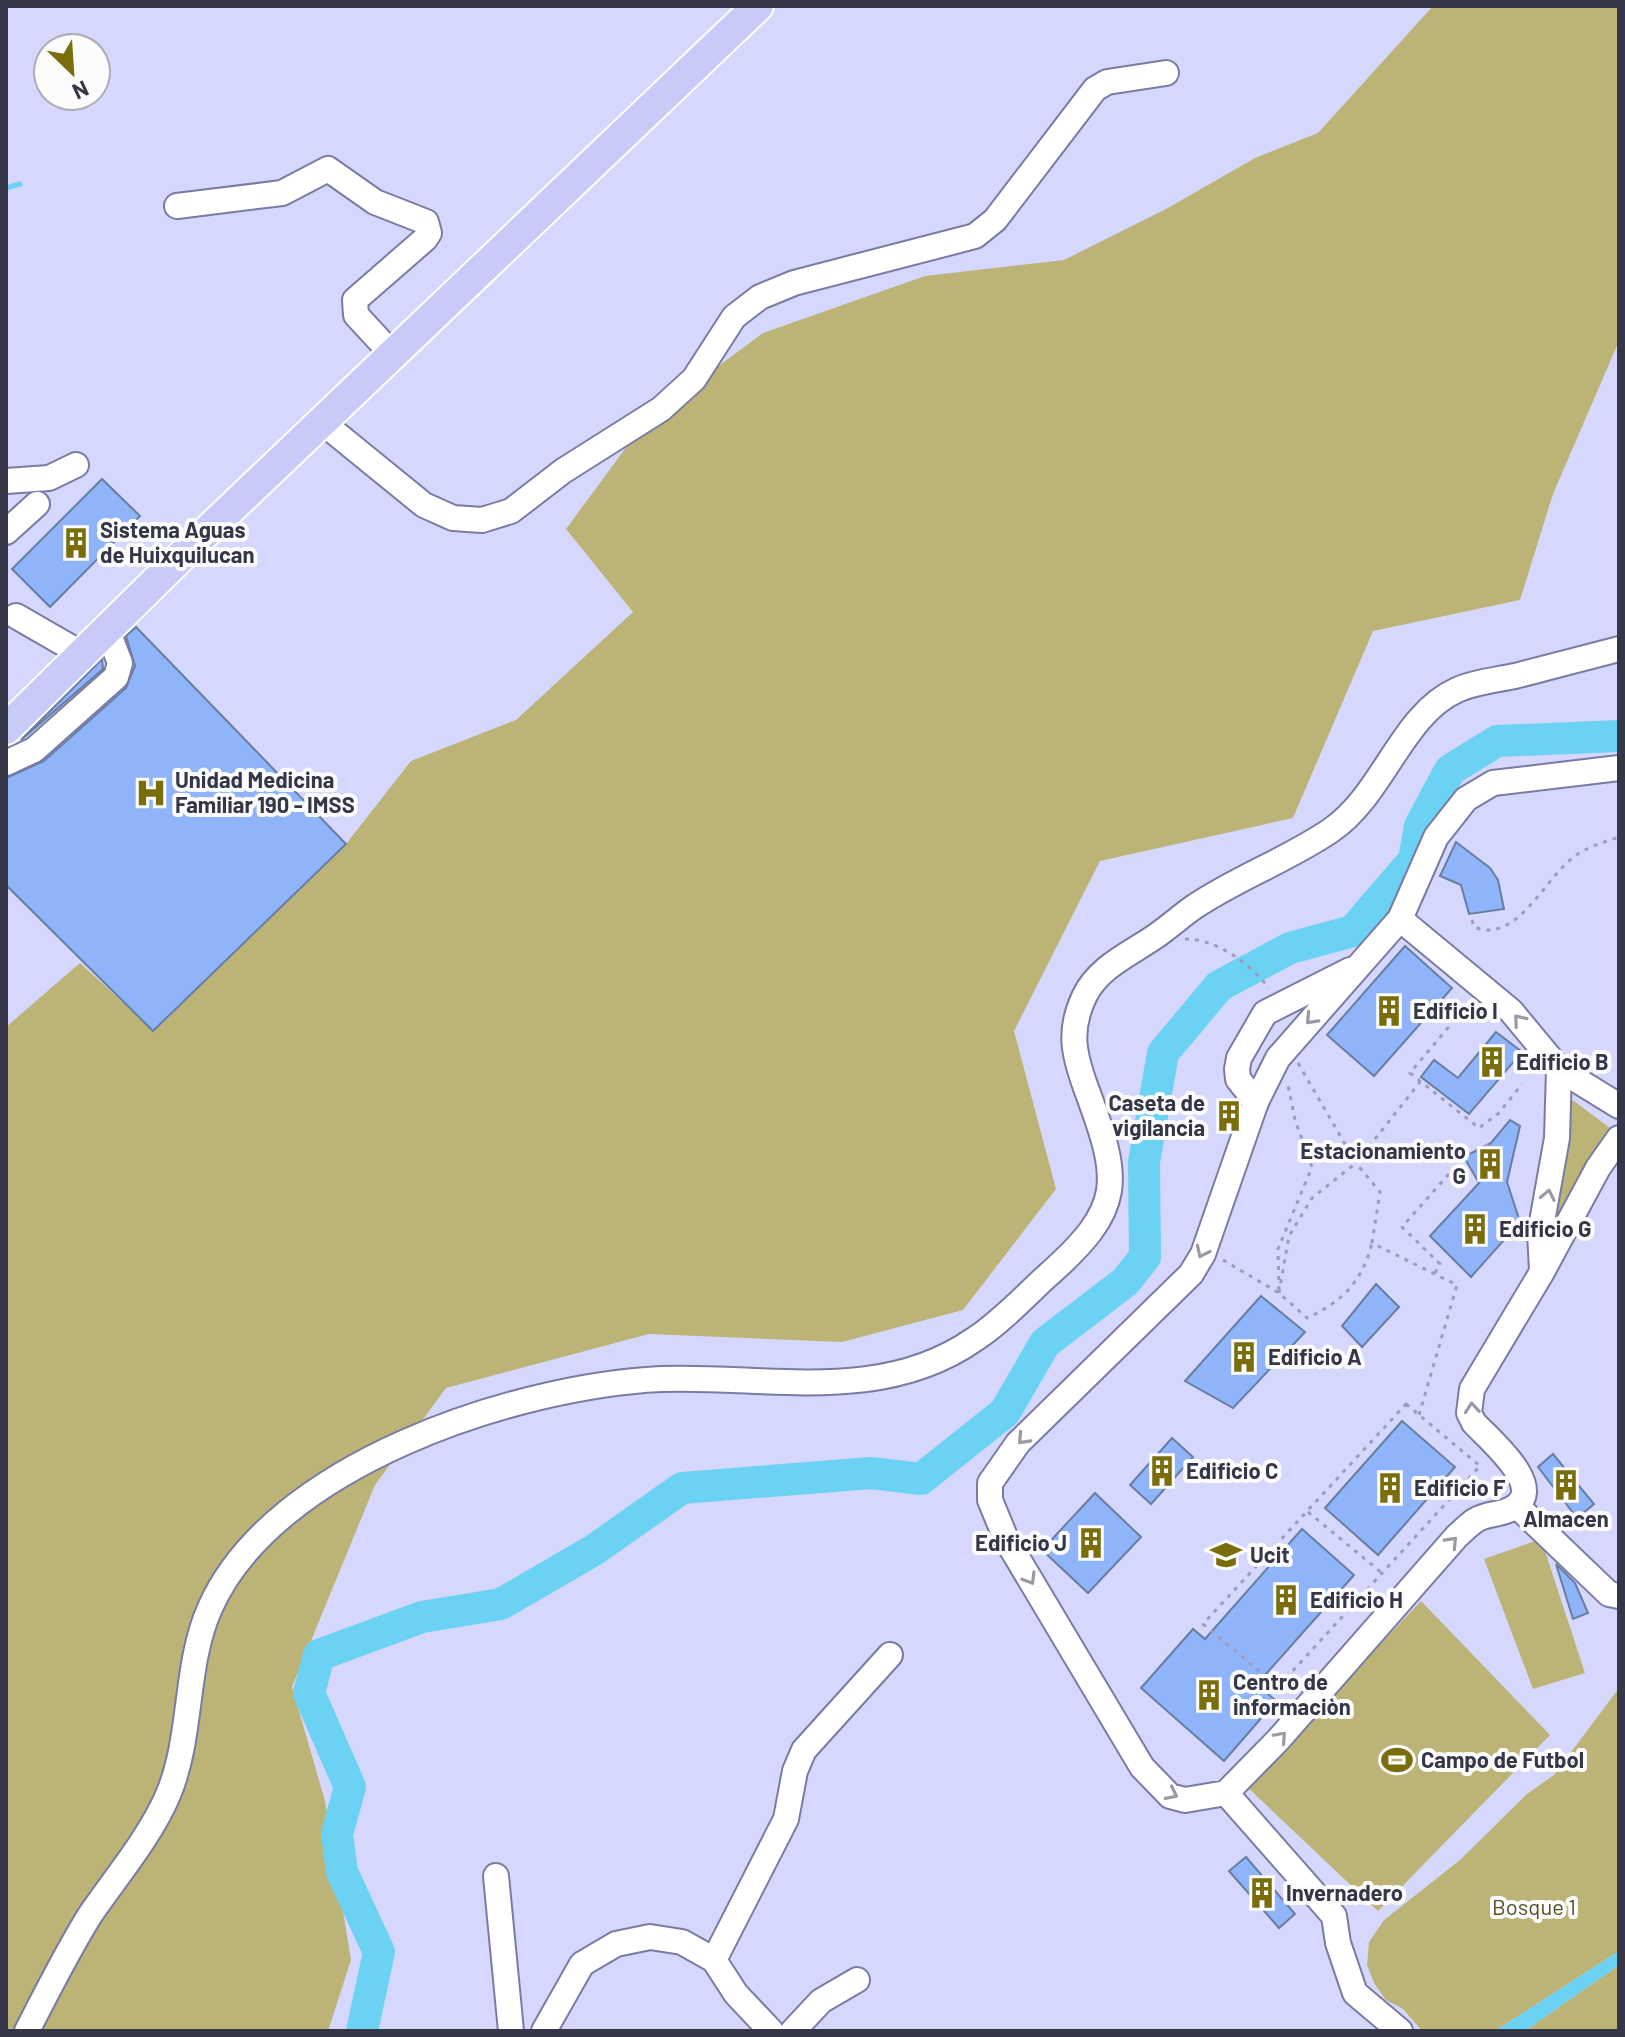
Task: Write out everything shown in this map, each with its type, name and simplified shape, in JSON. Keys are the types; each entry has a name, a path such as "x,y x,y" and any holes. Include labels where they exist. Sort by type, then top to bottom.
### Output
{"main road":[{"path":"6,729 758,6"}],"street":[{"path":"322,422 424,505 453,518 482,520 511,511 563,471 661,409 694,379 734,317 760,297 794,283 975,236 995,220 1095,89 1107,82 1166,73"},
{"path":"177,206 282,193 328,169 375,202 426,222 429,233 425,239 355,300 356,315 393,355"},
{"path":"6,481 41,480 76,465"},
{"path":"6,532 37,504"},
{"path":"16,616 82,654"},
{"path":"6,763 34,750 116,677 120,663 107,629"},
{"path":"27,2031 86,1922 168,1796 181,1752 206,1616 227,1573 307,1497 399,1444 507,1406 628,1381 689,1378 816,1385 867,1382 949,1355 976,1339 1087,1241 1107,1206 1112,1177 1109,1149 1073,1051 1072,1031 1085,994 1099,975 1196,906 1334,829 1374,789 1431,707 1457,690 1619,649"},
{"path":"1619,768 1493,783 1480,787 1466,799 1436,837 1400,919 1366,961 1290,1041 1256,1102 1203,1254 1182,1284 1018,1443 990,1483 990,1500 1006,1539 1156,1785 1170,1796 1185,1800 1226,1793 1278,1740 1457,1536 1478,1519 1517,1506 1525,1495 1525,1484 1516,1469 1474,1423 1469,1413 1470,1398 1598,1168 1619,1138"},
{"path":"1400,919 1511,1011 1559,1069 1617,1099"},
{"path":"1256,1102 1238,1079 1237,1069 1265,1013 1281,1002 1366,961"},
{"path":"1542,1272 1540,1233 1557,1138 1559,1069"},
{"path":"1517,1506 1609,1594 1619,1596"},
{"path":"714,1960 786,1819 795,1771 804,1750 890,1655"},
{"path":"1226,1793 1334,1916 1338,1943 1355,1993 1400,2031"},
{"path":"496,1876 511,2031"},
{"path":"544,2031 582,1964 616,1944 650,1937 682,1942 714,1960 736,1994 771,2031"},
{"path":"793,2031 821,2001 857,1980"}],"path":[{"path":"1472,920 1474,927 1483,931 1514,922 1571,858 1588,847 1619,837"},
{"path":"1154,938 1200,939 1225,950 1264,981"},
{"path":"1474,996 1410,1073 1479,1128 1499,1113 1522,1084"},
{"path":"1203,1254 1221,1259 1279,1293 1307,1318 1331,1307 1366,1269 1380,1192 1356,1163 1296,1060 1290,1041"},
{"path":"1279,1293 1278,1249 1312,1167 1290,1105 1290,1041"},
{"path":"1279,1293 1289,1236 1312,1198 1356,1163 1420,1082"},
{"path":"1435,1273 1440,1264 1402,1227 1464,1157 1491,1143"},
{"path":"1372,1243 1457,1285 1419,1415"},
{"path":"1406,1404 1480,1466 1278,1687 1203,1624 1307,1511 1406,1404"},
{"path":"1307,1511 1382,1573"}],"green space":[{"path":"1433,6 1619,6 1619,341 1553,494 1520,600 1373,631 1293,818 1100,861 1014,1031 1056,1189 963,1310 842,1342 649,1334 446,1388 375,1485 292,1687 325,1801 351,1960 328,2031 6,2031 6,1027 80,963 154,1031 346,844 411,761 516,720 633,612 566,529 647,419 763,333 925,276 1064,260 1166,209 1255,158 1318,133"},
{"path":"1568,1101 1574,1101 1610,1128 1576,1181 1546,1249 1563,1178"},
{"path":"1541,1539 1585,1673 1533,1689 1484,1559"},
{"name":"Campo de Futbol","path":"1421,1601 1550,1735 1378,1911 1246,1786"},
{"name":"Bosque 1","path":"1619,1688 1619,1951 1495,2031 1422,2031 1403,2009 1386,2000 1374,1983 1367,1965 1369,1942 1384,1920 1460,1860 1527,1794 1554,1775"},
{"name":"Bosque 1","path":"1619,1965 1619,2031 1525,2031"}],"water":[{"path":"1619,1951 1619,1965 1525,2031 1495,2031"}],"building":[{"name":"Sistema Aguas de Huixquilucan","path":"102,479 140,516 50,607 12,569"},
{"name":"Unidad Medicina Familiar 190 - IMSS","path":"136,627 346,844 153,1031 6,885 6,778 44,761 126,688 135,666 126,636"},
{"path":"102,659 103,669 21,740"},
{"path":"1456,842 1490,868 1498,880 1504,909 1469,914 1461,885 1440,876"},
{"name":"Edificio I","path":"1405,946 1452,988 1374,1076 1327,1035"},
{"path":"1496,1032 1522,1052 1469,1114 1421,1077 1434,1060 1458,1078"},
{"name":"Edificio G","path":"1510,1120 1520,1126 1507,1182 1520,1222 1471,1277 1430,1236 1479,1183 1464,1157 1491,1143"},
{"path":"1376,1284 1399,1307 1362,1347 1342,1326"},
{"name":"Edificio A","path":"1261,1296 1305,1332 1233,1408 1185,1381"},
{"name":"Edificio F","path":"1402,1421 1455,1467 1378,1555 1325,1508"},
{"name":"Edificio C","path":"1172,1438 1193,1457 1151,1504 1130,1485"},
{"name":"Almacen","path":"1553,1454 1594,1504 1577,1518 1538,1467"},
{"name":"Edificio J","path":"1095,1493 1141,1537 1088,1593 1042,1550"},
{"path":"1302,1529 1354,1575 1257,1684 1276,1701 1224,1761 1141,1688 1193,1629 1205,1639"},
{"path":"1556,1564 1575,1583 1588,1613 1573,1619"},
{"name":"Invernadero","path":"1246,1857 1295,1914 1279,1928 1229,1871"}],"waterway":[{"path":"6,188 20,184"},
{"path":"362,2031 379,1952 342,1872 337,1834 350,1787 309,1693 319,1655 422,1617 501,1604 594,1550 682,1488 871,1473 921,1479 1005,1412 1045,1343 1125,1282 1145,1257 1144,1162 1163,1053 1219,986 1290,948 1353,931 1414,860 1420,826 1450,770 1497,741 1619,736"}],"place":[{"name":"Sistema Aguas de Huixquilucan","path":"76,543"},
{"name":"Unidad Medicina Familiar 190 - IMSS","path":"151,793"},
{"name":"Edificio I","path":"1389,1011"},
{"name":"Edificio B","path":"1492,1062"},
{"name":"Caseta de vigilancia","path":"1229,1116"},
{"name":"Estacionamiento G","path":"1490,1164"},
{"name":"Edificio G","path":"1475,1229"},
{"name":"Edificio A","path":"1244,1357"},
{"name":"Edificio C","path":"1162,1471"},
{"name":"Almacen","path":"1566,1485"},
{"name":"Edificio F","path":"1390,1488"},
{"name":"Edificio J","path":"1091,1543"},
{"name":"Ucit","path":"1226,1555"},
{"name":"Edificio H","path":"1286,1600"},
{"name":"Centro de informaciòn","path":"1209,1695"},
{"name":"Campo de Futbol","path":"1397,1760"},
{"name":"Invernadero","path":"1262,1893"}]}
